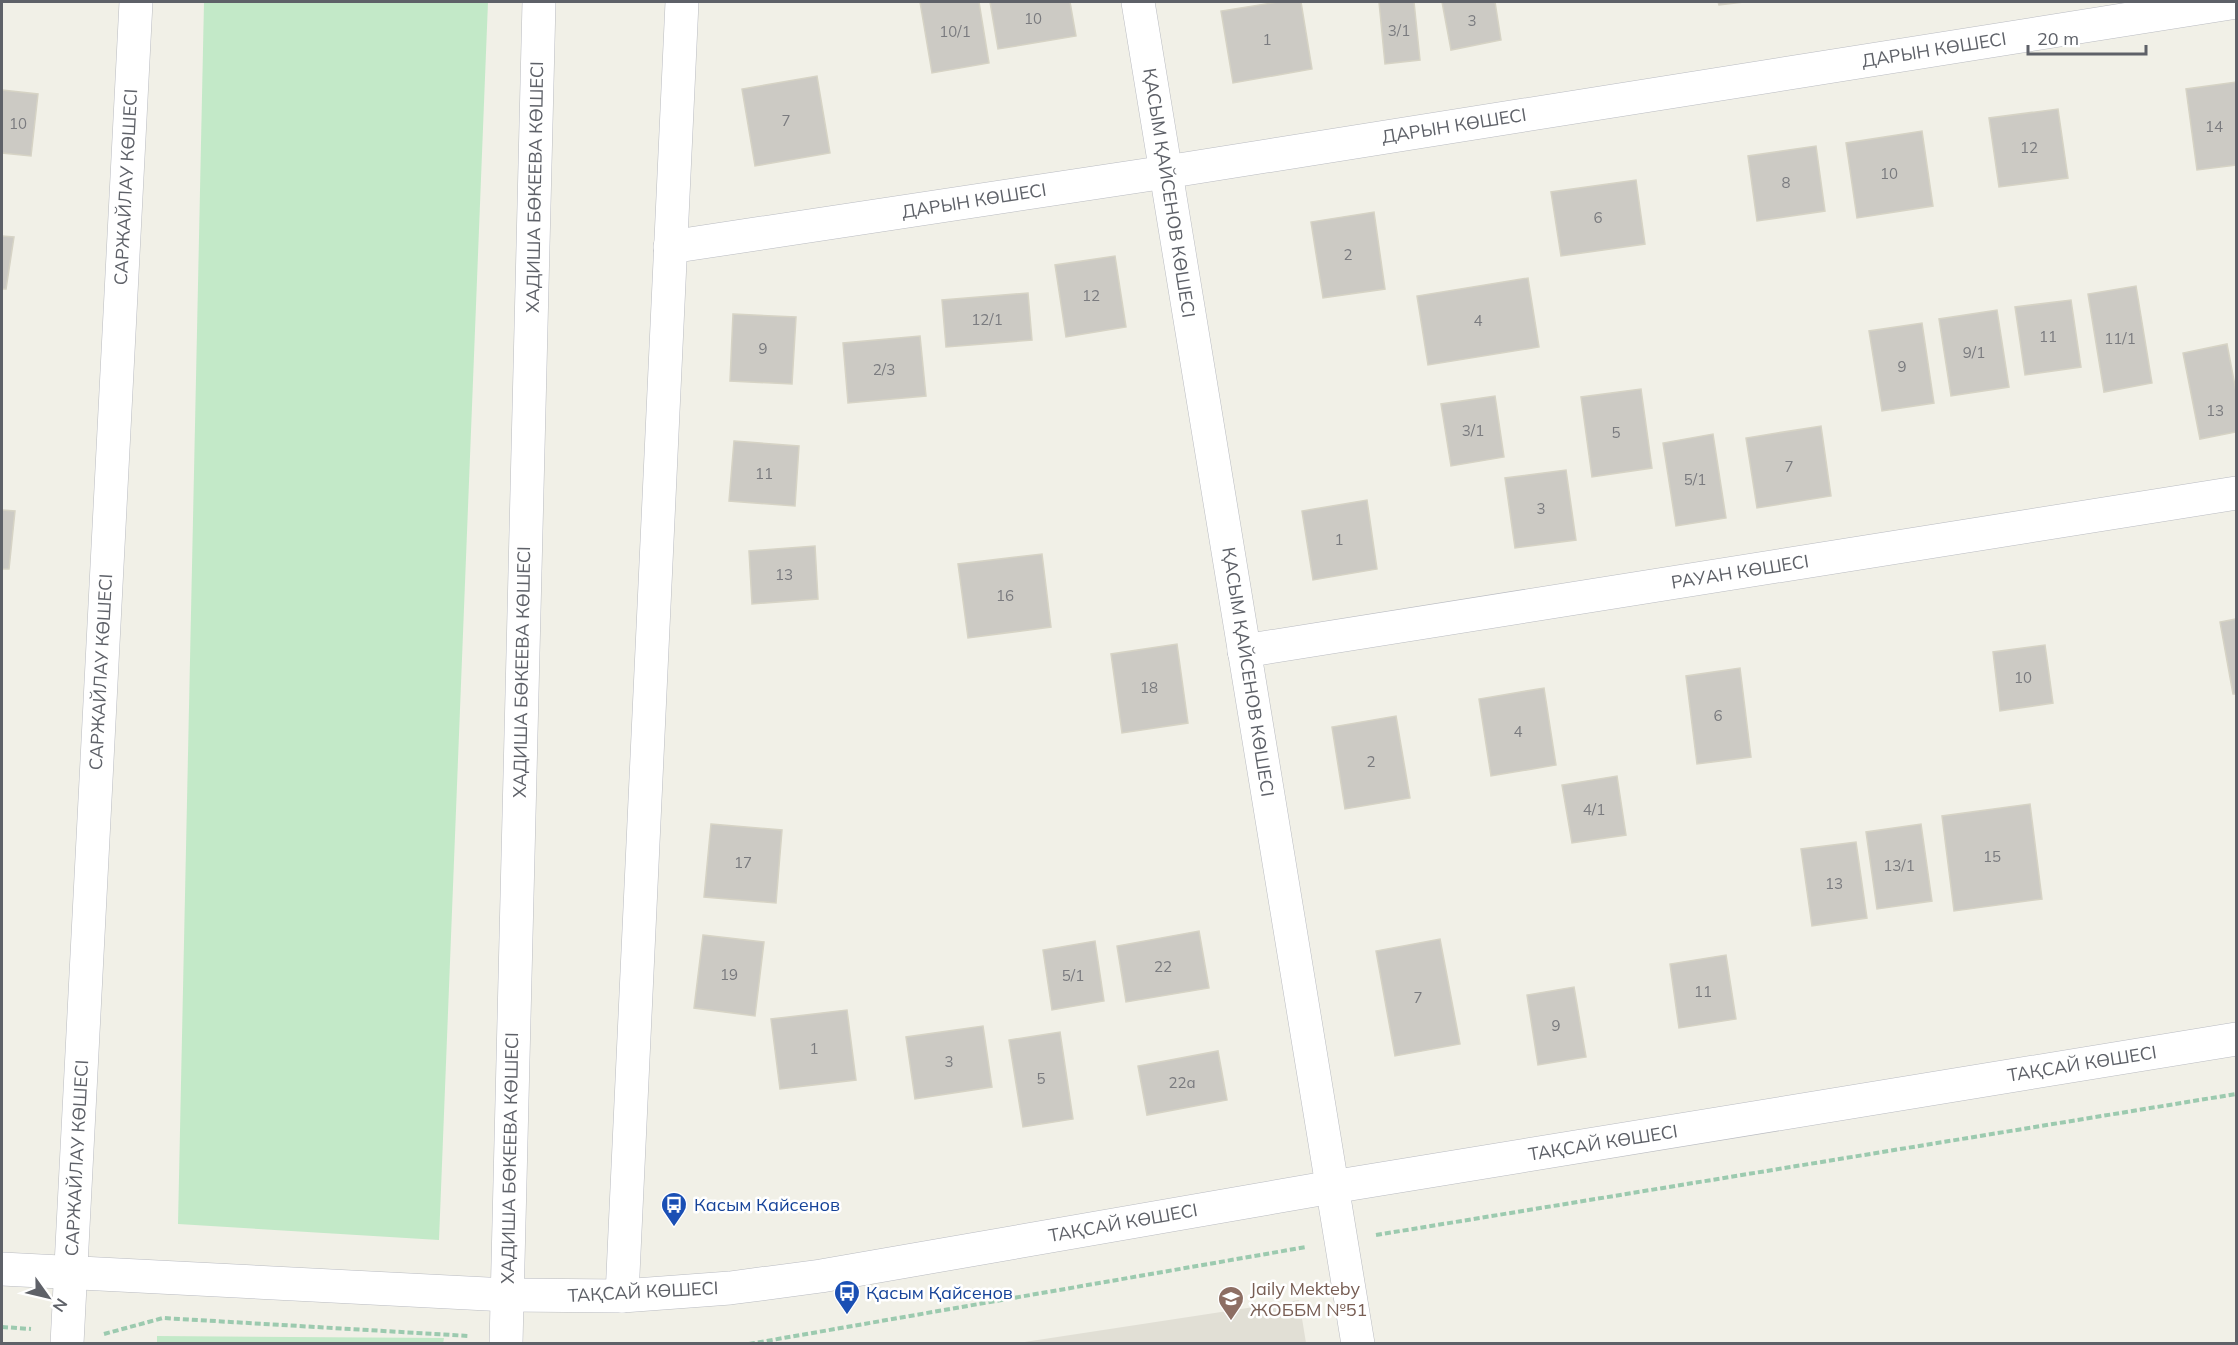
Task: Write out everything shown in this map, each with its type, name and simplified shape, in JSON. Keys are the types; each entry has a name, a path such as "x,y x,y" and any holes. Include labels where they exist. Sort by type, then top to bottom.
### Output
{"street":[{"name":"САРЖАЙЛАУ КӨШЕСІ","path":"68,1337 136,2"},
{"name":"ХАДИША БӨКЕЕВА КӨШЕСІ","path":"506,1341 539,2"},
{"path":"622,1296 682,2"},
{"name":"ҚАСЫМ ҚАЙСЕНОВ КӨШЕСІ","path":"1138,2 1358,1344"},
{"name":"ДАРЫН КӨШЕСІ","path":"670,247 1166,172 2236,2"},
{"name":"РАУАН КӨШЕСІ","path":"1244,651 2236,493"},
{"name":"ТАҚСАЙ КӨШЕСІ","path":"2,1269 507,1295 622,1296 730,1288 820,1276 1332,1186 2236,1039"}],"path":[{"path":"749,1344 1341,1241 2236,1094"},
{"path":"2,1327 68,1337 108,1335 163,1318 506,1341"}],"shaded area":[{"name":"Jaily Mekteby ЖОББМ №51","path":"1299,1300 1306,1343 1018,1343"}],"green space":[{"path":"204,2 488,2 439,1240 178,1224"},
{"path":"157,1336 444,1338 443,1344 157,1344"}],"building":[{"path":"920,2 979,2 989,63 932,73"},
{"path":"990,2 1070,2 1076,36 998,49"},
{"path":"1278,2 1301,2 1312,69 1233,83 1221,11"},
{"path":"1379,2 1414,2 1420,60 1385,64"},
{"path":"1442,2 1495,2 1501,40 1451,50"},
{"path":"1718,2 1744,2 1719,5"},
{"path":"817,76 830,153 755,166 742,89"},
{"path":"2236,82 2236,165 2197,170 2186,89"},
{"path":"2,90 38,94 31,156 2,153"},
{"path":"2058,109 2068,178 1999,187 1989,118"},
{"path":"1922,131 1933,206 1857,218 1846,143"},
{"path":"1816,146 1825,211 1757,221 1748,156"},
{"path":"1636,180 1645,244 1561,256 1551,192"},
{"path":"1374,212 1385,289 1323,298 1311,222"},
{"path":"2,236 14,237 6,289 2,289"},
{"path":"1115,256 1126,327 1066,337 1055,265"},
{"path":"1528,278 1539,347 1428,365 1417,296"},
{"path":"2136,286 2152,383 2104,392 2088,294"},
{"path":"1028,293 1032,340 946,347 942,300"},
{"path":"2071,300 2081,367 2025,375 2015,307"},
{"path":"1997,310 2009,387 1951,396 1939,319"},
{"path":"733,314 796,317 792,384 730,381"},
{"path":"1922,323 1934,403 1882,411 1869,331"},
{"path":"920,336 926,396 848,403 843,343"},
{"path":"2227,344 2236,391 2236,432 2200,439 2183,353"},
{"path":"1641,389 1652,468 1592,477 1581,397"},
{"path":"1495,396 1504,457 1451,466 1441,404"},
{"path":"1821,426 1831,496 1757,508 1746,438"},
{"path":"1713,434 1726,518 1676,526 1663,443"},
{"path":"734,441 799,446 795,506 729,501"},
{"path":"1566,470 1576,540 1515,548 1505,478"},
{"path":"1367,500 1377,569 1313,580 1302,511"},
{"path":"2,510 15,511 9,569 2,569"},
{"path":"815,546 818,599 752,604 749,551"},
{"path":"1042,554 1051,627 968,638 958,564"},
{"path":"2236,619 2236,694 2233,694 2220,622"},
{"path":"1177,644 1188,723 1122,733 1111,654"},
{"path":"2045,645 2053,703 2000,711 1993,652"},
{"path":"1740,668 1751,757 1697,764 1686,676"},
{"path":"1544,688 1556,765 1491,776 1479,699"},
{"path":"1396,716 1410,798 1345,809 1332,727"},
{"path":"1617,776 1626,835 1572,843 1562,785"},
{"path":"2030,804 2042,899 1954,911 1942,816"},
{"path":"711,824 782,830 776,903 704,897"},
{"path":"1921,824 1932,901 1877,909 1866,832"},
{"path":"1856,842 1867,918 1812,926 1801,849"},
{"path":"1199,931 1209,988 1126,1002 1117,946"},
{"path":"703,935 764,942 755,1016 694,1008"},
{"path":"1440,939 1460,1044 1395,1056 1376,951"},
{"path":"1095,941 1104,1001 1052,1010 1043,950"},
{"path":"1726,955 1736,1019 1679,1028 1670,964"},
{"path":"1574,987 1586,1057 1538,1065 1527,995"},
{"path":"847,1010 856,1080 780,1089 771,1019"},
{"path":"983,1026 992,1087 915,1099 906,1037"},
{"path":"1060,1032 1073,1119 1023,1127 1009,1040"},
{"path":"1218,1051 1227,1100 1147,1115 1138,1066"}],"place":[{"name":"Касым Кайсенов","path":"674,1228"},
{"name":"Қасым Қайсенов","path":"847,1316"},
{"name":"Jaily Mekteby ЖОББМ №51","path":"1231,1322"}]}
